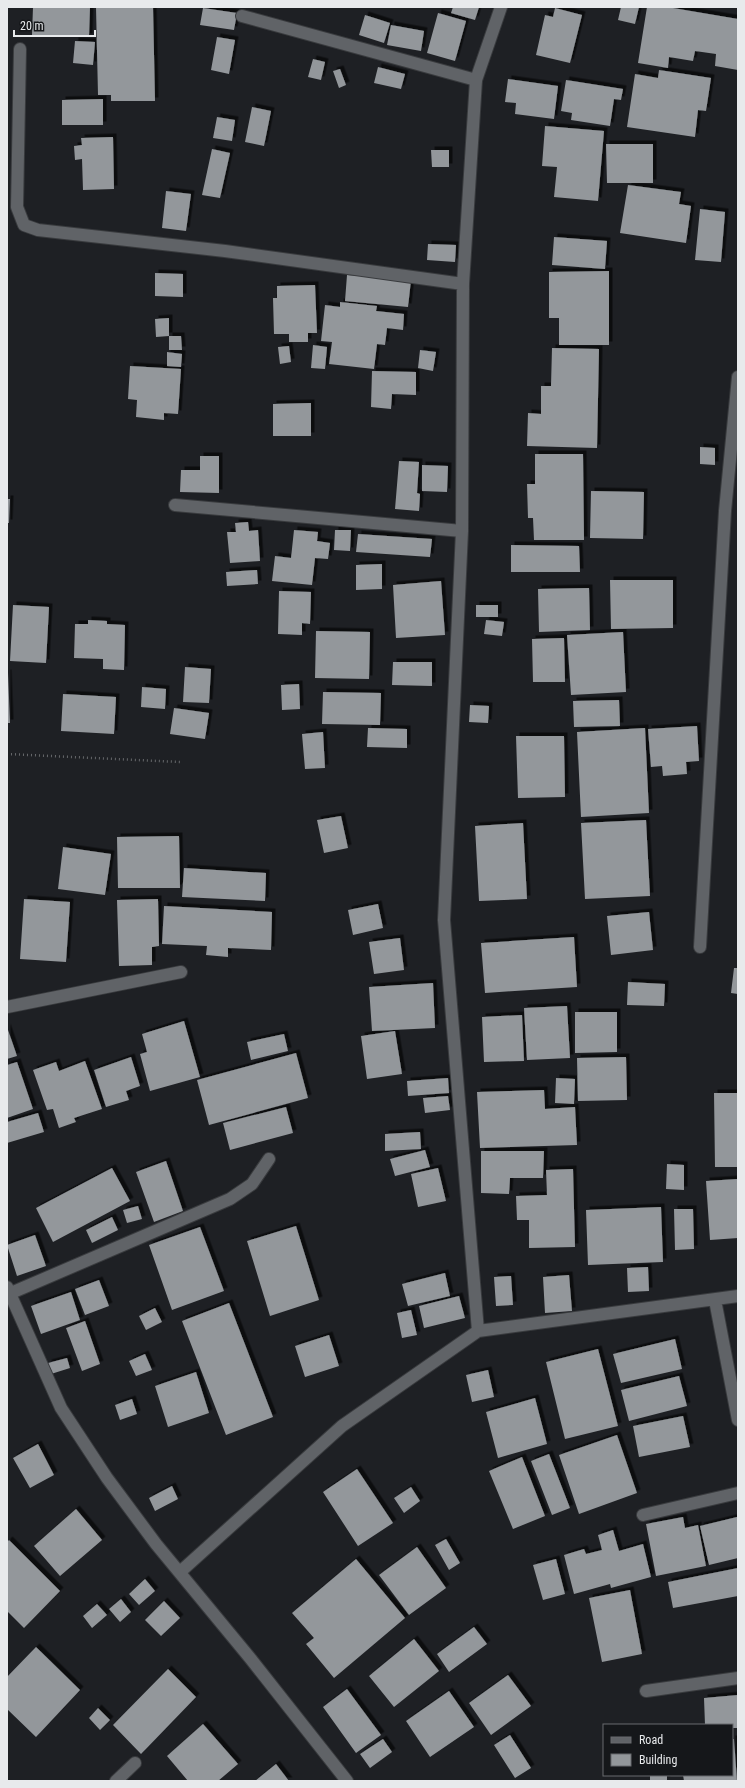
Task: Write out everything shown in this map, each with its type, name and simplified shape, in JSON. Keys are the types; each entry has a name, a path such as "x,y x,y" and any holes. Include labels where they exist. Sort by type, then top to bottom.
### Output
{"street":[{"path":"478,1331 444,920 462,531 463,284 476,80 501,7"},
{"path":"242,16 476,80"},
{"path":"20,49 17,207 24,225 38,230 225,251 463,284"},
{"path":"700,947 725,511 738,377"},
{"path":"175,505 462,531"},
{"path":"7,1007 181,972"},
{"path":"269,1159 252,1184 230,1199 9,1290 61,1408 107,1478 156,1544 347,1781"},
{"path":"180,1572 342,1426 478,1331 738,1296"},
{"path":"715,1300 738,1420"},
{"path":"643,1515 738,1494"},
{"path":"646,1691 738,1678"},
{"path":"116,1781 135,1763"}],"path":[{"path":"7,754 180,762"}],"building":[{"path":"33,7 90,7 89,37 32,35"},
{"path":"96,7 153,7 155,101 111,101 111,95 98,95"},
{"path":"453,7 479,7 475,20 451,13"},
{"path":"621,7 639,7 635,24 618,20"},
{"path":"647,7 667,7 738,19 738,70 715,66 716,54 695,51 693,61 669,57 668,68 638,63"},
{"path":"203,8 237,13 234,30 200,25"},
{"path":"555,8 582,15 570,63 536,55 545,15 553,17"},
{"path":"438,13 466,21 455,61 427,53"},
{"path":"365,15 390,23 384,43 359,35"},
{"path":"391,25 424,31 421,51 387,45"},
{"path":"217,37 235,40 229,74 211,70"},
{"path":"75,41 95,42 93,65 73,63"},
{"path":"313,59 325,62 321,80 308,77"},
{"path":"378,67 405,74 401,89 374,83"},
{"path":"340,69 346,85 339,88 333,71"},
{"path":"659,70 711,78 706,111 698,110 695,137 627,127 635,74 658,78"},
{"path":"508,79 558,86 554,119 515,114 516,103 505,102"},
{"path":"566,80 623,89 621,100 614,99 610,126 571,120 572,113 561,111"},
{"path":"103,99 103,125 62,125 62,100"},
{"path":"252,107 271,111 264,146 245,142"},
{"path":"217,117 235,120 232,141 213,138"},
{"path":"545,126 604,131 598,201 554,197 557,167 542,166"},
{"path":"113,137 114,189 83,190 82,159 75,160 74,146 82,145 81,138"},
{"path":"606,144 653,144 653,183 607,183"},
{"path":"212,149 230,153 220,198 202,195"},
{"path":"431,150 449,150 449,167 432,167"},
{"path":"628,185 681,192 679,204 691,206 686,243 620,233"},
{"path":"166,191 191,194 186,231 162,228"},
{"path":"700,209 725,212 721,262 695,260"},
{"path":"554,237 607,241 605,269 552,265"},
{"path":"428,244 456,245 455,262 427,260"},
{"path":"609,271 609,345 559,345 559,318 549,318 549,272"},
{"path":"155,273 183,274 183,297 155,296"},
{"path":"347,275 411,280 408,307 345,301"},
{"path":"315,285 317,333 308,333 308,342 289,342 289,334 274,334 273,298 277,298 277,286"},
{"path":"340,302 377,306 376,311 404,314 403,330 387,328 385,345 377,344 374,369 329,364 332,342 321,341 325,305 340,307"},
{"path":"169,318 169,336 156,337 155,319"},
{"path":"169,336 181,336 182,350 169,350"},
{"path":"313,345 327,347 325,369 311,368"},
{"path":"289,346 291,362 280,364 278,347"},
{"path":"552,348 599,349 597,448 527,446 528,413 541,414 541,386 551,386"},
{"path":"420,350 436,352 433,371 418,368"},
{"path":"167,352 182,354 181,367 167,366"},
{"path":"130,366 181,369 178,414 164,413 164,420 136,417 137,400 128,399"},
{"path":"372,371 416,372 416,395 392,394 391,409 371,407"},
{"path":"311,403 311,436 273,436 273,404"},
{"path":"700,447 715,448 715,465 700,464"},
{"path":"535,454 583,454 584,540 534,540 533,518 528,518 527,484 535,484"},
{"path":"200,456 219,456 219,493 180,492 181,470 200,470"},
{"path":"399,461 419,462 417,493 420,494 419,511 395,509"},
{"path":"422,465 448,466 447,492 422,491"},
{"path":"591,491 644,492 643,539 590,538"},
{"path":"7,499 10,499 9,523 7,523"},
{"path":"248,522 249,531 258,530 260,561 230,563 227,532 236,532 235,523"},
{"path":"294,530 318,532 317,541 330,543 328,559 315,558 312,585 272,581 275,556 291,558"},
{"path":"335,530 351,530 350,551 334,550"},
{"path":"358,534 432,539 430,557 356,552"},
{"path":"511,545 579,546 580,572 511,572"},
{"path":"382,564 382,589 356,590 356,565"},
{"path":"257,570 258,584 227,586 226,572"},
{"path":"610,580 673,580 673,628 611,629"},
{"path":"441,581 445,635 396,638 393,585"},
{"path":"589,588 590,630 539,632 538,589"},
{"path":"279,591 311,592 310,624 302,623 302,635 278,634"},
{"path":"13,605 49,607 46,663 10,661"},
{"path":"476,605 498,605 498,617 476,617"},
{"path":"88,620 107,621 107,624 125,625 124,670 103,669 103,659 74,658 75,624 88,624"},
{"path":"486,620 504,622 502,636 484,634"},
{"path":"316,631 370,632 369,679 315,678"},
{"path":"623,632 626,692 571,695 567,635"},
{"path":"564,638 565,682 533,682 532,639"},
{"path":"393,662 432,662 432,686 392,685"},
{"path":"185,667 211,669 209,703 183,702"},
{"path":"8,673 10,723 7,723"},
{"path":"299,684 300,709 282,710 281,685"},
{"path":"142,687 166,689 165,709 141,707"},
{"path":"323,692 381,693 380,725 322,724"},
{"path":"63,694 116,697 114,734 61,731"},
{"path":"619,700 620,726 574,727 573,701"},
{"path":"470,705 489,706 488,723 469,722"},
{"path":"174,708 209,713 205,739 170,734"},
{"path":"697,726 699,761 686,762 687,774 663,776 662,766 651,767 648,729"},
{"path":"368,728 407,729 407,748 367,747"},
{"path":"645,728 649,813 581,817 577,732"},
{"path":"323,732 325,768 305,769 302,734"},
{"path":"516,736 564,736 565,797 518,798"},
{"path":"341,816 348,848 324,853 317,820"},
{"path":"646,820 650,896 585,899 581,823"},
{"path":"523,823 527,899 479,901 475,826"},
{"path":"179,836 180,888 118,888 117,837"},
{"path":"63,847 111,854 105,895 58,889"},
{"path":"184,868 266,873 265,901 182,897"},
{"path":"24,899 70,902 66,962 20,959"},
{"path":"158,899 159,946 152,947 152,965 119,966 117,900"},
{"path":"378,904 383,928 353,935 348,910"},
{"path":"164,906 272,912 271,950 228,948 228,957 206,955 207,946 162,944"},
{"path":"649,912 653,950 611,955 607,916"},
{"path":"574,937 577,987 485,993 481,943"},
{"path":"400,938 404,970 374,974 369,942"},
{"path":"734,968 738,968 738,994 731,993"},
{"path":"628,982 665,984 664,1006 627,1005"},
{"path":"433,983 435,1028 372,1031 369,987"},
{"path":"567,1006 570,1058 527,1060 524,1008"},
{"path":"575,1012 617,1012 617,1052 575,1053"},
{"path":"522,1015 524,1061 484,1062 482,1017"},
{"path":"184,1021 200,1077 150,1091 140,1054 147,1052 142,1034"},
{"path":"7,1027 17,1056 7,1059"},
{"path":"395,1031 402,1074 367,1079 361,1036"},
{"path":"284,1034 288,1051 251,1060 247,1042"},
{"path":"296,1053 308,1098 209,1125 197,1080"},
{"path":"131,1057 140,1086 126,1091 129,1100 106,1107 94,1070"},
{"path":"626,1057 627,1100 578,1101 577,1058"},
{"path":"85,1061 102,1109 74,1118 76,1122 59,1128 53,1109 47,1110 33,1070 56,1062 59,1071"},
{"path":"17,1062 33,1109 7,1118 7,1065"},
{"path":"448,1078 449,1093 408,1096 407,1081"},
{"path":"556,1078 575,1079 574,1104 555,1103"},
{"path":"544,1090 545,1109 575,1107 577,1145 480,1148 477,1092"},
{"path":"714,1093 738,1093 738,1167 715,1167"},
{"path":"448,1096 450,1110 425,1113 423,1098"},
{"path":"286,1107 293,1133 230,1150 223,1123"},
{"path":"38,1113 44,1132 7,1143 7,1122"},
{"path":"420,1132 421,1149 385,1151 385,1134"},
{"path":"425,1150 430,1167 395,1176 390,1159"},
{"path":"481,1151 544,1151 543,1178 510,1178 509,1194 481,1193"},
{"path":"166,1161 183,1211 154,1222 136,1172"},
{"path":"667,1164 684,1165 684,1190 666,1189"},
{"path":"112,1168 130,1201 53,1242 36,1208"},
{"path":"438,1168 446,1201 418,1207 411,1174"},
{"path":"573,1169 575,1247 529,1248 529,1220 517,1220 516,1196 547,1195 546,1170"},
{"path":"738,1179 738,1238 710,1240 706,1181"},
{"path":"138,1206 142,1219 127,1223 123,1210"},
{"path":"661,1207 663,1262 588,1265 586,1210"},
{"path":"674,1209 693,1209 694,1249 675,1250"},
{"path":"112,1217 118,1230 92,1243 86,1230"},
{"path":"296,1226 319,1300 270,1316 247,1241"},
{"path":"200,1227 224,1291 172,1310 149,1245"},
{"path":"35,1235 46,1266 17,1276 7,1245"},
{"path":"648,1267 649,1291 628,1292 627,1268"},
{"path":"445,1273 450,1296 408,1306 402,1284"},
{"path":"569,1275 572,1311 545,1313 543,1277"},
{"path":"511,1276 513,1305 496,1306 494,1277"},
{"path":"99,1280 109,1306 85,1315 75,1289"},
{"path":"71,1292 80,1320 41,1334 31,1306"},
{"path":"459,1296 465,1318 424,1328 419,1306"},
{"path":"229,1303 273,1417 226,1435 182,1321"},
{"path":"155,1308 162,1322 146,1330 139,1316"},
{"path":"411,1310 417,1335 402,1338 397,1313"},
{"path":"85,1321 100,1364 82,1371 66,1328"},
{"path":"329,1335 339,1366 305,1377 295,1346"},
{"path":"675,1339 682,1369 621,1383 613,1354"},
{"path":"598,1349 618,1426 565,1439 546,1362"},
{"path":"145,1354 152,1370 136,1376 129,1361"},
{"path":"67,1358 70,1368 51,1374 48,1363"},
{"path":"488,1370 494,1397 472,1402 466,1375"},
{"path":"196,1372 209,1413 168,1427 155,1386"},
{"path":"679,1376 687,1406 629,1421 621,1390"},
{"path":"535,1398 547,1444 498,1458 486,1412"},
{"path":"132,1399 137,1414 120,1420 115,1405"},
{"path":"683,1416 690,1447 639,1457 633,1426"},
{"path":"617,1435 637,1493 579,1514 559,1455"},
{"path":"38,1444 54,1475 30,1488 13,1458"},
{"path":"549,1454 570,1508 552,1515 531,1461"},
{"path":"522,1457 545,1516 513,1529 489,1471"},
{"path":"357,1469 393,1523 358,1546 323,1492"},
{"path":"172,1486 178,1499 155,1511 149,1498"},
{"path":"411,1487 420,1501 404,1513 394,1498"},
{"path":"76,1509 102,1540 60,1576 34,1546"},
{"path":"683,1517 685,1528 698,1525 706,1566 656,1576 646,1524"},
{"path":"737,1517 738,1558 709,1565 700,1526"},
{"path":"613,1530 619,1551 643,1544 651,1577 611,1588 610,1584 574,1594 564,1555 584,1549 586,1554 602,1550 598,1535"},
{"path":"446,1539 460,1563 449,1570 435,1545"},
{"path":"9,1540 60,1591 24,1628 7,1611 7,1542"},
{"path":"417,1547 446,1588 409,1615 379,1575"},
{"path":"356,1559 405,1618 334,1678 306,1644 314,1638 292,1613"},
{"path":"556,1559 565,1594 543,1600 533,1565"},
{"path":"738,1568 738,1596 673,1608 668,1582"},
{"path":"145,1579 155,1591 139,1605 129,1594"},
{"path":"630,1590 642,1654 602,1662 589,1598"},
{"path":"121,1599 131,1612 120,1622 109,1609"},
{"path":"164,1601 180,1618 161,1636 145,1620"},
{"path":"97,1604 107,1615 92,1628 83,1616"},
{"path":"474,1627 487,1644 449,1672 437,1654"},
{"path":"414,1639 439,1671 394,1707 369,1676"},
{"path":"36,1647 80,1690 36,1737 7,1709 7,1677"},
{"path":"168,1669 196,1697 141,1754 113,1725"},
{"path":"508,1675 531,1706 491,1735 469,1703"},
{"path":"347,1689 381,1735 356,1753 323,1707"},
{"path":"449,1691 474,1727 430,1757 406,1721"},
{"path":"738,1695 738,1728 733,1728 733,1724 705,1724 704,1698"},
{"path":"98,1708 110,1720 100,1730 89,1718"},
{"path":"203,1724 238,1764 218,1781 188,1781 167,1756"},
{"path":"510,1735 531,1768 515,1778 494,1745"},
{"path":"383,1739 392,1752 370,1768 360,1754"},
{"path":"734,1739 737,1781 684,1781 683,1776 733,1776"},
{"path":"276,1764 289,1781 255,1781"},
{"path":"650,1776 667,1776 667,1780 650,1781"}]}
